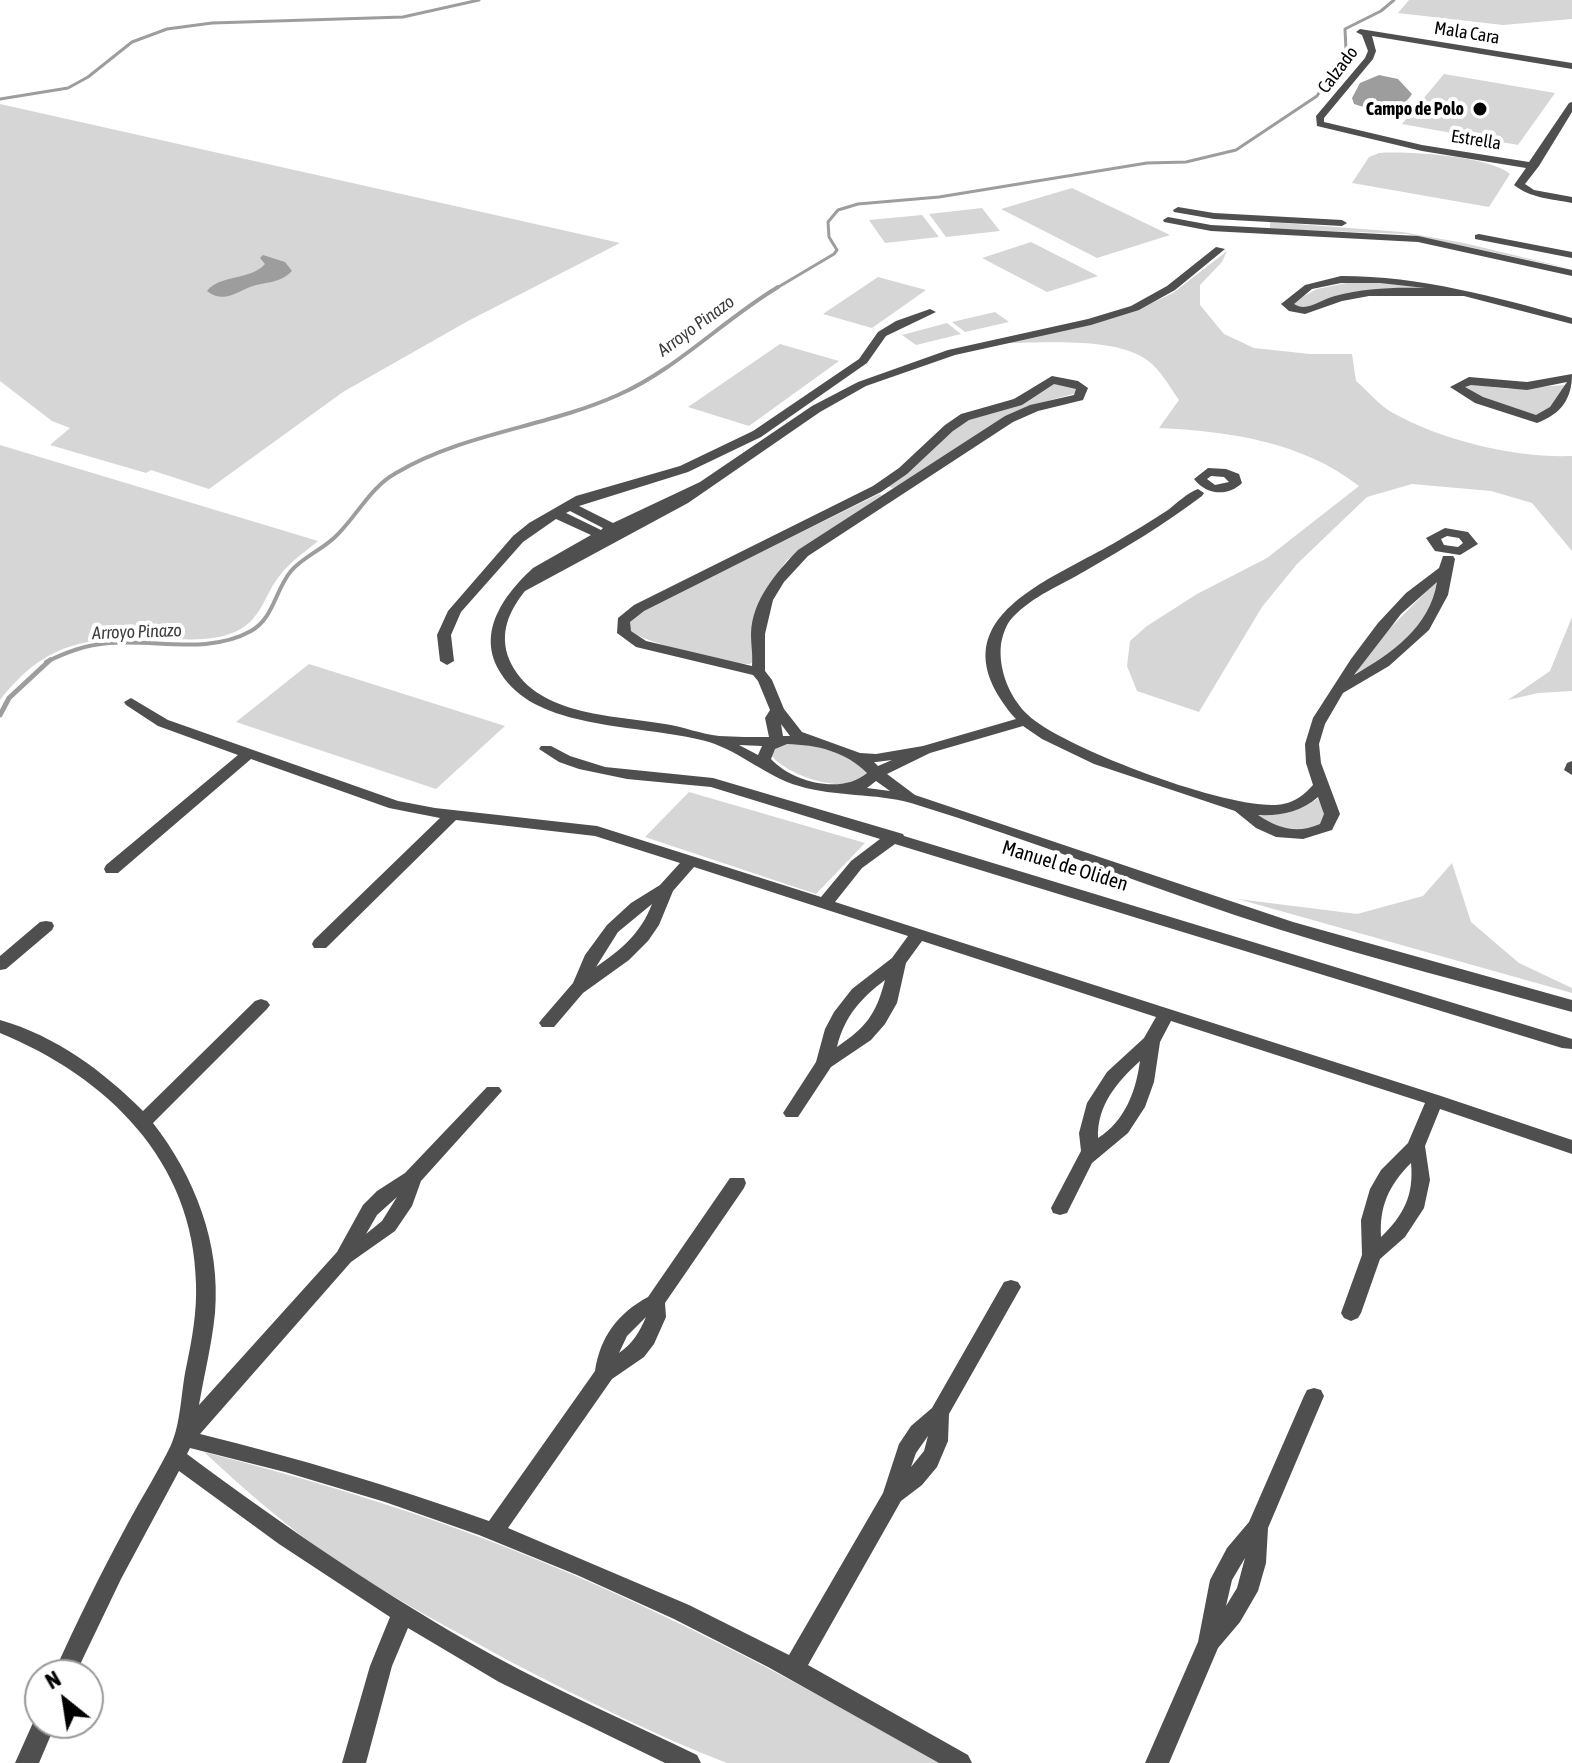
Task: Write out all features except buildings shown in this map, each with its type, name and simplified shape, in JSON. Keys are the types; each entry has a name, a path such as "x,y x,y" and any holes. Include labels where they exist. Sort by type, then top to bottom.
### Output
{"street":[{"name":"Mala Cara","path":"1362,32 1572,66"},
{"name":"Calzado","path":"1320,124 1319,118 1369,59 1372,51 1362,32"},
{"path":"1572,105 1519,185 1522,190 1572,200"},
{"name":"Estrella","path":"1320,124 1422,148 1534,166"},
{"path":"1178,210 1213,222 1229,245"},
{"path":"1168,220 1408,230 1572,265"},
{"path":"810,741 718,740 569,711 543,702 521,687 504,668 497,638 502,618 538,571 704,485 816,409 862,384 965,349 1091,322 1135,308 1171,288 1260,224 1418,239 1572,273"},
{"path":"1479,237 1572,255"},
{"path":"1460,294 1362,294 1333,299 1309,312 1296,311 1287,304 1293,296 1310,288 1367,278 1415,282 1572,321"},
{"path":"447,661 444,635 455,611 518,539 568,505 594,494 684,469 733,446 786,416 863,361 889,329 930,312"},
{"path":"758,672 762,660 758,632 761,615 782,575 803,553 884,492 949,428 965,417 1018,402 1052,380 1066,381 1082,388 1079,397 1034,408 1009,419 884,492 639,608 623,621 624,633 641,644 758,672 765,680 777,710 797,735 859,757 876,758 925,750 1025,721"},
{"path":"1469,381 1527,386 1572,381 1554,410 1537,419 1462,394 1456,387 1469,381"},
{"path":"1200,488 1200,476 1208,472 1235,477 1233,486 1200,488 1135,537 1031,596 1004,618 993,648 995,671 1025,721 1076,750 1240,808 1271,811 1294,807 1311,797 1319,787"},
{"path":"568,505 611,533"},
{"path":"555,513 611,533"},
{"path":"1240,808 1273,832 1306,836 1327,827 1331,821 1328,803 1319,787 1312,741 1323,713 1371,639 1448,557 1441,595 1417,633 1383,664 1338,690"},
{"path":"131,702 163,723 394,805 452,815 597,831 1435,1100 1572,1147"},
{"path":"777,710 772,718 777,742"},
{"path":"718,740 809,784 910,798 1287,926 1572,1006"},
{"path":"770,767 763,759 764,753 777,742"},
{"name":"Manuel de Oliden","path":"546,749 567,760 633,776 665,776 713,783 1571,1045"},
{"path":"842,789 858,787 876,773 925,750"},
{"path":"112,869 248,754"},
{"path":"859,757 910,798"},
{"path":"320,944 452,815"},
{"path":"825,904 841,880 863,858 897,837"},
{"path":"548,1023 580,986 626,956 642,939 666,889 692,860"},
{"path":"580,986 592,956 615,924 647,898 666,889"},
{"path":"0,965 46,926"},
{"path":"825,1063 828,1037 848,1003 863,987 898,962 918,934"},
{"path":"792,1113 825,1063 865,1036 879,1020 888,1003 898,962"},
{"path":"143,1122 261,1005"},
{"path":"1060,1208 1090,1151 1111,1139 1127,1122 1140,1101 1146,1083 1151,1042 1166,1014"},
{"path":"0,1026 76,1060 109,1086 143,1122 180,1181 195,1221 205,1266 204,1328 179,1447"},
{"path":"1090,1151 1086,1130 1093,1109 1119,1069 1151,1042"},
{"path":"71,1659 99,1598 179,1447 344,1257 370,1210 384,1196 412,1178 493,1091"},
{"path":"1351,1313 1372,1255 1370,1220 1379,1189 1416,1146 1435,1100"},
{"path":"1372,1255 1404,1227 1417,1205 1423,1187 1423,1170 1416,1146"},
{"path":"493,1533 605,1373 637,1351 647,1338 656,1317 655,1302 737,1183"},
{"path":"794,1668 893,1495 916,1478 929,1463 939,1442 939,1414 1011,1287"},
{"path":"1157,1763 1209,1642 1219,1580 1226,1565 1257,1528 1314,1396"},
{"path":"179,1447 265,1456 493,1533 600,1576 794,1668 960,1763"},
{"path":"179,1447 267,1525 402,1614 486,1663 689,1763"},
{"path":"1209,1642 1248,1595 1255,1575 1257,1528"},
{"path":"354,1763 381,1666 402,1614"},
{"path":"27,1763 37,1739"}],"shaded area":[{"path":"1409,0 1572,0 1572,19 1503,25 1398,13"},
{"name":"Campo de Polo","path":"1444,74 1555,93 1518,145 1402,124"},
{"path":"1379,75 1398,79 1412,94 1401,105 1386,109 1354,104 1352,98 1360,83"},
{"path":"0,104 620,243 468,321 343,392 209,489 151,470 146,473 50,445 70,428 52,421 0,381"},
{"path":"1379,153 1467,159 1510,174 1489,207 1352,183 1369,157"},
{"path":"1072,188 1170,235 1097,258 1001,209"},
{"path":"982,208 1000,231 946,237 929,214"},
{"path":"922,215 939,237 885,243 869,220"},
{"path":"1270,222 1402,232 1464,243 1572,269 1407,234 1277,229 1270,228"},
{"path":"1031,242 1098,276 1047,292 982,258"},
{"path":"1227,251 1222,262 1200,285 1200,305 1224,334 1254,348 1310,354 1352,354 1356,381 1388,410 1413,423 1434,432 1504,451 1572,456 1572,551 1532,503 1491,491 1412,484 1367,497 1297,564 1262,607 1199,712 1137,691 1127,666 1130,641 1147,626 1197,594 1267,558 1359,486 1337,471 1289,449 1238,436 1159,428 1179,400 1157,369 1124,349 1084,343 1008,343 1139,309 1173,293"},
{"path":"263,255 285,262 292,271 279,279 226,297 207,291 219,282 259,269 265,264 260,258"},
{"path":"878,277 926,290 872,328 823,314"},
{"path":"1361,280 1433,287 1363,292 1310,310 1295,307 1293,302 1317,289"},
{"path":"995,312 1009,322 965,332 952,322"},
{"path":"947,323 961,334 916,345 902,335"},
{"path":"780,344 839,361 749,426 688,407"},
{"path":"1051,382 1075,387 1077,393 1028,406 905,482 893,488 886,486 922,460 964,421"},
{"path":"1467,384 1509,389 1566,385 1550,410 1536,416 1470,393 1462,387"},
{"path":"0,445 318,541 285,569 258,613 237,631 207,639 123,639 79,644 39,662 0,700"},
{"path":"882,495 787,560 768,586 754,661 750,664 687,652 650,641 630,630 630,621 642,611"},
{"path":"1438,580 1433,603 1418,627 1389,654 1356,673 1380,638"},
{"path":"1572,617 1572,691 1538,693 1508,700 1550,671"},
{"path":"309,664 505,726 436,789 236,722"},
{"path":"792,742 845,753 867,772 859,780 847,784 804,776 779,763 771,755 775,747"},
{"path":"689,792 865,843 816,894 645,837"},
{"path":"1320,797 1325,802 1325,824 1316,827 1280,829 1271,826 1257,814 1290,810"},
{"path":"1452,863 1471,922 1519,963 1572,988 1572,993 1238,899 1357,914 1423,896"},
{"path":"204,1452 379,1502 541,1561 715,1641 939,1763 727,1763 700,1752 539,1676 378,1587 300,1535"}],"waterway":[{"path":"0,99 68,88 88,77 132,42 167,29 212,23 403,17 479,0"},
{"name":"Arroyo Pinazo","path":"775,289 834,254 837,250 829,237 828,222 838,210 858,204 939,197 1147,163 1186,162 1236,150 1317,96 1346,50 1345,29 1381,11 1394,0"},
{"name":"Arroyo Pinazo","path":"49,661 100,644 200,644 234,638 251,631 265,619 291,571 334,538 386,479 449,448 563,415 618,395 660,372 775,289"},
{"name":"Arroyo Pinazo","path":"0,715 9,698 49,661"}],"place":[{"name":"Campo de Polo","path":"1480,109"}]}
